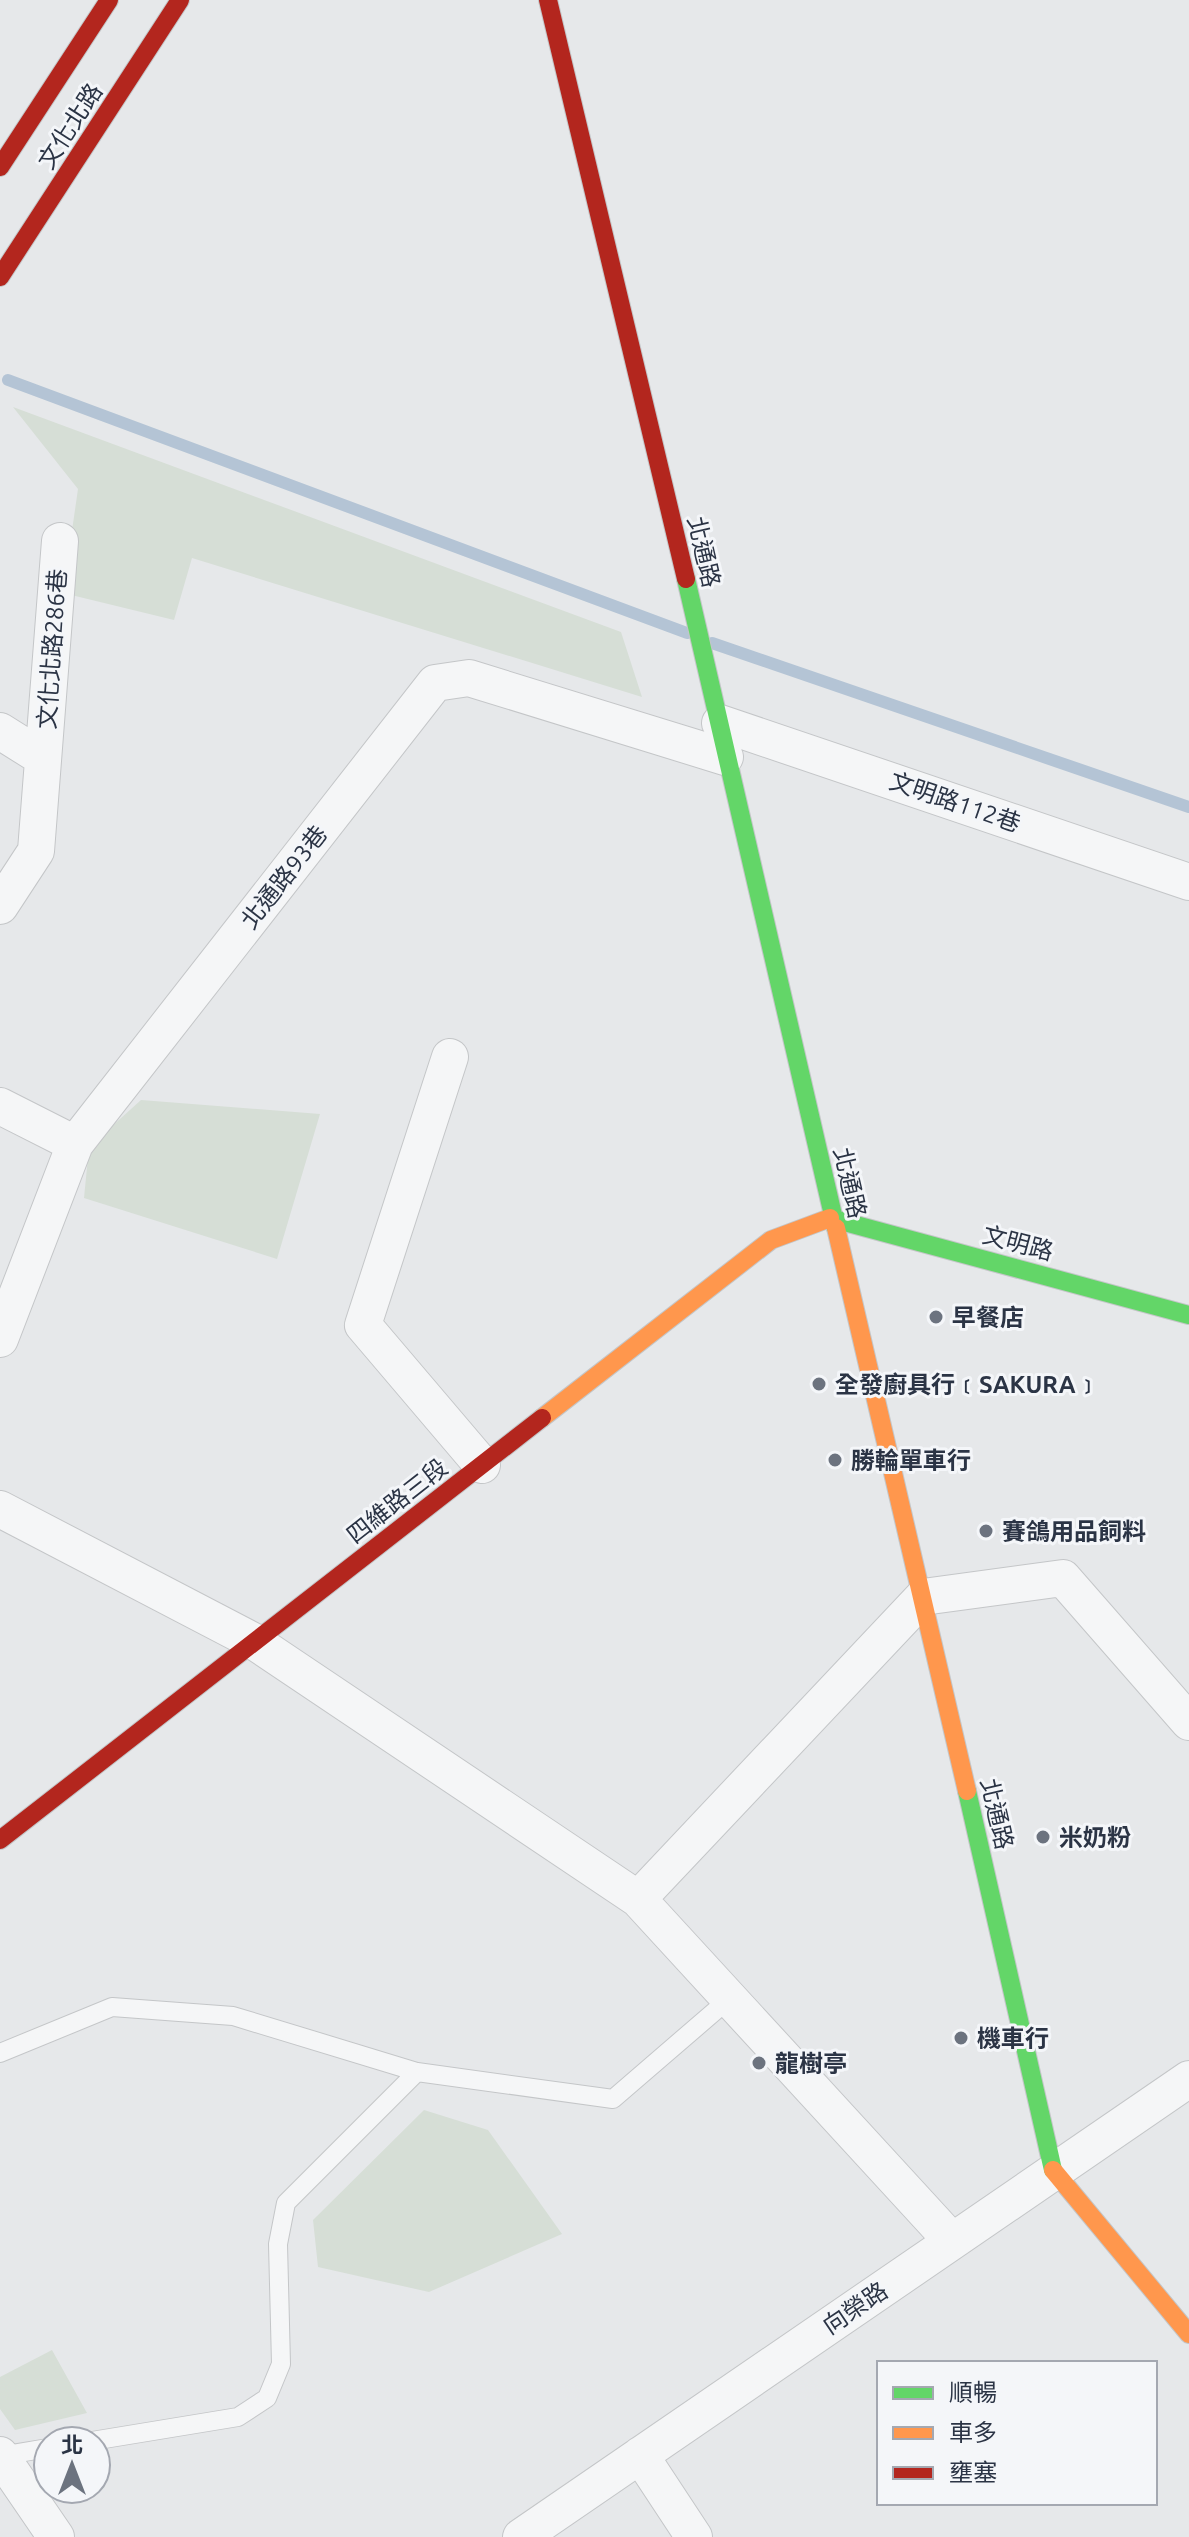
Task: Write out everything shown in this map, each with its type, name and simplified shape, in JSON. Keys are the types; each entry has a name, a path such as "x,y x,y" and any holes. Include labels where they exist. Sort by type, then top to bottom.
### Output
{"street":[{"name":"文化北路","path":"0,167 109,0"},
{"name":"文化北路","path":"0,277 180,0"},
{"name":"北通路","path":"548,0 923,1597 1053,2172 1189,2334"},
{"name":"文化北路286巷","path":"0,906 36,851 60,541"},
{"name":"北通路93巷","path":"0,1339 75,1144 435,683 469,678 723,740"},
{"name":"文化北路286巷","path":"0,731 43,758"},
{"name":"文明路112巷","path":"723,740 1189,882"},
{"path":"450,1057 363,1325 482,1465"},
{"path":"0,1106 75,1144"},
{"name":"文明路","path":"834,1217 1189,1315"},
{"name":"四維路三段","path":"0,1840 771,1240 834,1217"},
{"path":"0,1509 255,1642 638,1899 952,2241"},
{"path":"638,1899 923,1597 1063,1578 1189,1722"},
{"name":"向榮路","path":"521,2537 1189,2079"},
{"path":"640,2455 694,2537"},
{"path":"0,2456 56,2537"}],"lane":[{"path":"0,2053 112,2007 233,2016 417,2072 613,2099 729,1999"},
{"path":"112,2438 238,2417 267,2398 281,2364 278,2244 286,2203 417,2072"},
{"path":"0,2456 32,2451"}],"shaded area":[{"path":"13,407 621,632 642,697 192,558 174,620 63,593 78,489"},
{"path":"141,1100 320,1114 277,1259 84,1198 89,1147"},
{"path":"424,2110 488,2130 562,2234 429,2292 318,2267 313,2220"},
{"path":"52,2350 87,2413 15,2430 0,2409 0,2377"}],"waterway":[{"path":"8,380 687,633"},
{"path":"712,643 1189,807"}],"traffic: fast":[{"path":"686,579 836,1228"},
{"path":"830,1218 1189,1315"},
{"path":"967,1791 1053,2170"}],"traffic: slow":[{"path":"542,1418 771,1240 830,1218"},
{"path":"836,1228 967,1791"},
{"path":"1053,2170 1189,2334"}],"traffic: jam":[{"path":"0,167 109,0"},
{"path":"0,277 180,0"},
{"path":"548,0 686,579"},
{"path":"0,1840 542,1418"}],"place":[{"name":"早餐店","path":"936,1317"},
{"name":"全發廚具行﹝SAKURA﹞","path":"819,1384"},
{"name":"勝輪單車行","path":"835,1460"},
{"name":"賽鴿用品飼料","path":"986,1531"},
{"name":"米奶粉","path":"1043,1837"},
{"name":"機車行","path":"961,2038"},
{"name":"龍樹亭","path":"759,2063"}]}
